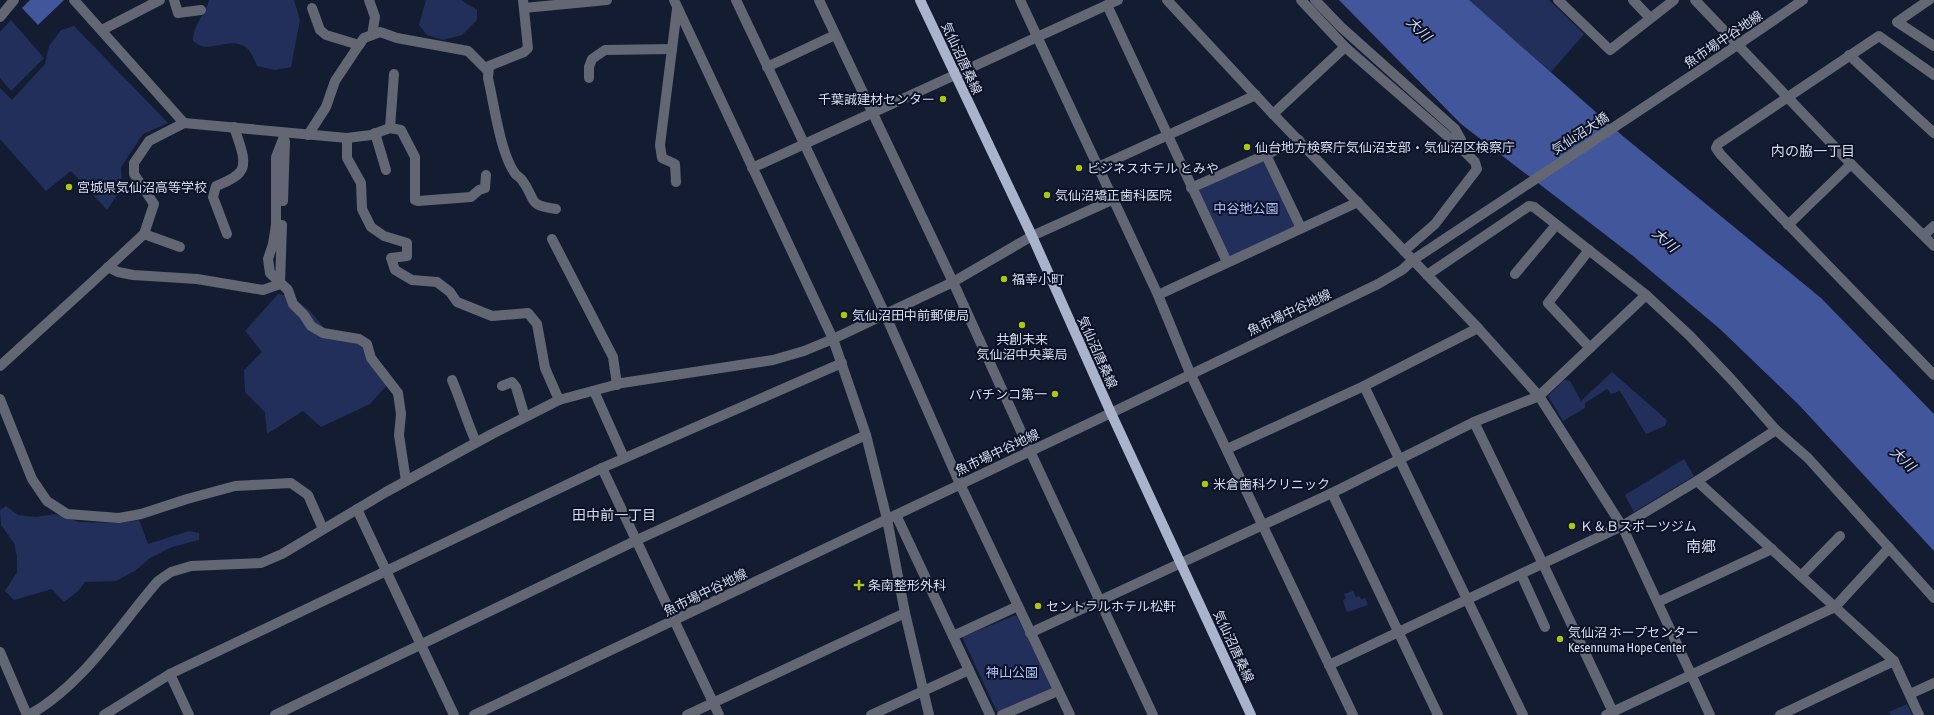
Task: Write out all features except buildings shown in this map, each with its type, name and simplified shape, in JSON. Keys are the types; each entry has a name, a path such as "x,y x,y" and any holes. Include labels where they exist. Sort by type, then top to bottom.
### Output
{"main road":[{"name":"気仙沼唐桑線","path":"920,0 1032,236 1110,413 1251,715"}],"street":[{"path":"1,13 14,0"},
{"path":"74,0 184,123"},
{"path":"102,30 160,0"},
{"path":"174,0 178,14 200,10"},
{"path":"368,0 375,17 372,35"},
{"path":"556,209 541,207 531,200 522,179 515,174 506,159 488,78 489,66 493,63 524,52 528,48 524,4 607,0"},
{"path":"736,0 885,314 960,484 1070,715"},
{"path":"819,0 953,282 1153,715"},
{"path":"1020,0 1112,200 1158,295 1190,373 1353,715"},
{"path":"752,168 1118,0"},
{"path":"1167,0 1273,114 1478,328 1539,396 1622,526 1710,715"},
{"path":"1301,0 1345,47 1461,148 1475,162 1477,169 1435,224 1404,251"},
{"path":"1315,0 1341,27 1455,129 1461,140 1461,148"},
{"path":"1558,0 1610,50 1674,0"},
{"path":"1633,0 1650,18"},
{"path":"1695,0 1851,164 1934,246"},
{"name":"魚市場中谷地線","path":"1657,99 1739,45 1803,0"},
{"path":"1929,0 1897,22 1934,46"},
{"path":"676,182 674,164 662,158 660,146 677,3"},
{"path":"677,3 752,168 834,339 892,517 905,613 929,715"},
{"path":"1107,6 1227,262"},
{"path":"312,8 320,30 326,35 359,45"},
{"path":"308,135 326,107 335,81 359,45 364,38 380,32 397,38 468,51 488,71"},
{"path":"767,67 835,36"},
{"path":"1934,75 1879,36 1718,144 1716,148 1721,156 1934,375"},
{"path":"1273,114 1345,47"},
{"path":"589,78 589,67 592,59 605,50 672,49"},
{"path":"1849,55 1934,133"},
{"path":"390,128 394,74"},
{"path":"1098,167 1256,95"},
{"name":"気仙沼大橋","path":"1518,189 1657,99"},
{"path":"0,366 144,234 154,204 134,174 134,163 149,141 184,123 234,127 285,134 347,138 375,133 390,128 401,130 415,157 415,200 418,201 471,197 479,190 485,188 486,175"},
{"path":"226,234 214,197 216,186 240,174 243,168 243,159 234,127"},
{"path":"375,133 386,170"},
{"path":"280,284 285,134"},
{"path":"347,138 347,158 361,183 362,209 371,227 384,236 407,243 407,256 391,258 395,270 412,280 437,282 450,292 457,302 492,316 528,313 537,324 545,368 559,400"},
{"path":"1191,188 1266,156 1299,140"},
{"path":"1266,156 1273,166 1301,228"},
{"path":"1788,225 1851,164"},
{"name":"魚市場中谷地線","path":"474,715 674,621 1378,284 1402,270 1413,260 1518,189"},
{"path":"0,652 28,715 59,695 90,663 158,581 171,572 191,566 261,563 282,554 357,509 476,442 559,400 617,385 773,360 804,351 834,339 953,282 1032,236 1112,200"},
{"path":"1158,295 1358,202"},
{"path":"1427,274 1530,206 1534,207 1646,294 1731,379 1776,430 1808,458 1934,598"},
{"path":"1515,274 1556,224"},
{"path":"1924,235 1934,226"},
{"path":"144,234 180,247"},
{"path":"552,239 613,357 617,385"},
{"path":"1589,250 1548,302 1590,348"},
{"path":"108,267 118,272 138,275 190,279 263,290 280,284"},
{"path":"280,284 288,290 293,304 304,315 311,326 323,333 359,339 367,344 371,358 398,393 401,414 399,436 406,481"},
{"path":"1030,633 1332,493 1474,422 1539,396 1646,294"},
{"path":"1227,449 1364,386 1478,328"},
{"path":"104,715 170,674 602,468 842,363"},
{"path":"452,380 464,407 466,421 476,442"},
{"path":"502,386 512,382 516,387 525,418"},
{"path":"1364,386 1523,715"},
{"path":"594,391 624,458"},
{"path":"0,399 32,479 47,501 67,514 119,518 141,514 187,499 235,486 291,483 308,494 323,529"},
{"path":"1474,422 1543,564 1609,713 1836,608 1889,548"},
{"path":"1329,665 1622,526 1698,481 1776,430"},
{"path":"275,715 637,540 866,434"},
{"path":"602,468 719,715"},
{"path":"1698,481 1894,661 1919,715"},
{"path":"1332,493 1438,715"},
{"path":"357,509 454,715"},
{"path":"892,517 953,636 990,715"},
{"path":"1801,576 1840,536"},
{"path":"1658,602 1772,549"},
{"path":"1521,574 1545,627"},
{"path":"953,636 1018,606"},
{"path":"687,715 905,613"},
{"path":"1780,715 1894,661"},
{"path":"871,715 969,670"},
{"path":"170,674 189,715"},
{"path":"1910,694 1934,683"},
{"path":"1002,715 1058,691"}],"green space":[{"path":"209,0 294,0 300,20 291,67 275,70 257,66 248,49 243,45 231,43 206,47 200,46 193,41 195,30"},
{"path":"426,0 461,0 477,10 477,20 462,35 443,40 427,35 419,25"},
{"path":"1467,0 1549,0 1584,34 1551,72"},
{"path":"11,20 44,58 11,91 0,78 0,32"},
{"path":"74,26 168,123 143,134 121,167 122,188 107,210 71,171 46,191 0,139 0,88 12,100 45,64 49,46 61,30"},
{"name":"中谷地公園","path":"1266,157 1299,228 1228,261 1192,189"},
{"path":"278,294 291,296 310,311 326,330 362,346 388,384 370,404 321,427 303,411 267,434 265,412 245,392 244,370 262,352 245,331"},
{"path":"1612,372 1667,420 1665,426 1646,434 1620,391 1611,394 1607,389 1585,403 1585,408 1563,421 1548,396 1564,380 1570,381 1581,401"},
{"path":"1684,459 1694,476 1634,512 1625,495"},
{"path":"6,506 18,515 36,517 55,514 79,522 121,523 139,520 148,544 189,531 199,533 199,540 172,547 150,558 136,570 116,581 85,582 78,591 64,602 52,589 14,600 5,591 17,572 17,557 14,543 1,525 0,510"},
{"path":"1353,591 1356,597 1359,596 1361,599 1365,598 1368,605 1347,612 1343,601 1346,598 1344,594"},
{"name":"神山公園","path":"1016,615 1054,690 998,714 962,637"},
{"path":"1907,704 1912,715 1891,715 1889,712"}],"water":[{"path":"30,0 64,0 38,25 22,8"},
{"name":"大川","path":"1339,0 1469,0 1624,137 1821,298 1934,414 1934,551 1799,405 1720,329 1633,256 1461,124"}],"place":[{"name":"千葉誠建材センター","path":"943,99"},
{"name":"仙台地方検察庁気仙沼支部・気仙沼区検察庁","path":"1247,147"},
{"name":"ビジネスホテル とみや","path":"1079,168"},
{"name":"宮城県気仙沼高等学校","path":"69,187"},
{"name":"気仙沼矯正歯科医院","path":"1047,195"},
{"name":"福幸小町","path":"1004,279"},
{"name":"気仙沼田中前郵便局","path":"844,315"},
{"name":"共創未来 気仙沼中央薬局","path":"1022,325"},
{"name":"パチンコ第一","path":"1055,394"},
{"name":"米倉歯科クリニック","path":"1205,484"},
{"name":"Ｋ＆Ｂスポーツジム","path":"1572,526"},
{"name":"条南整形外科","path":"859,585"},
{"name":"セントラルホテル松軒","path":"1038,606"},
{"name":"気仙沼 ホープセンター Kesennuma Hope Center","path":"1560,639"}],"district":[{"name":"内の脇一丁目","path":"1813,151"},
{"name":"田中前一丁目","path":"614,515"},
{"name":"南郷","path":"1701,547"}]}
